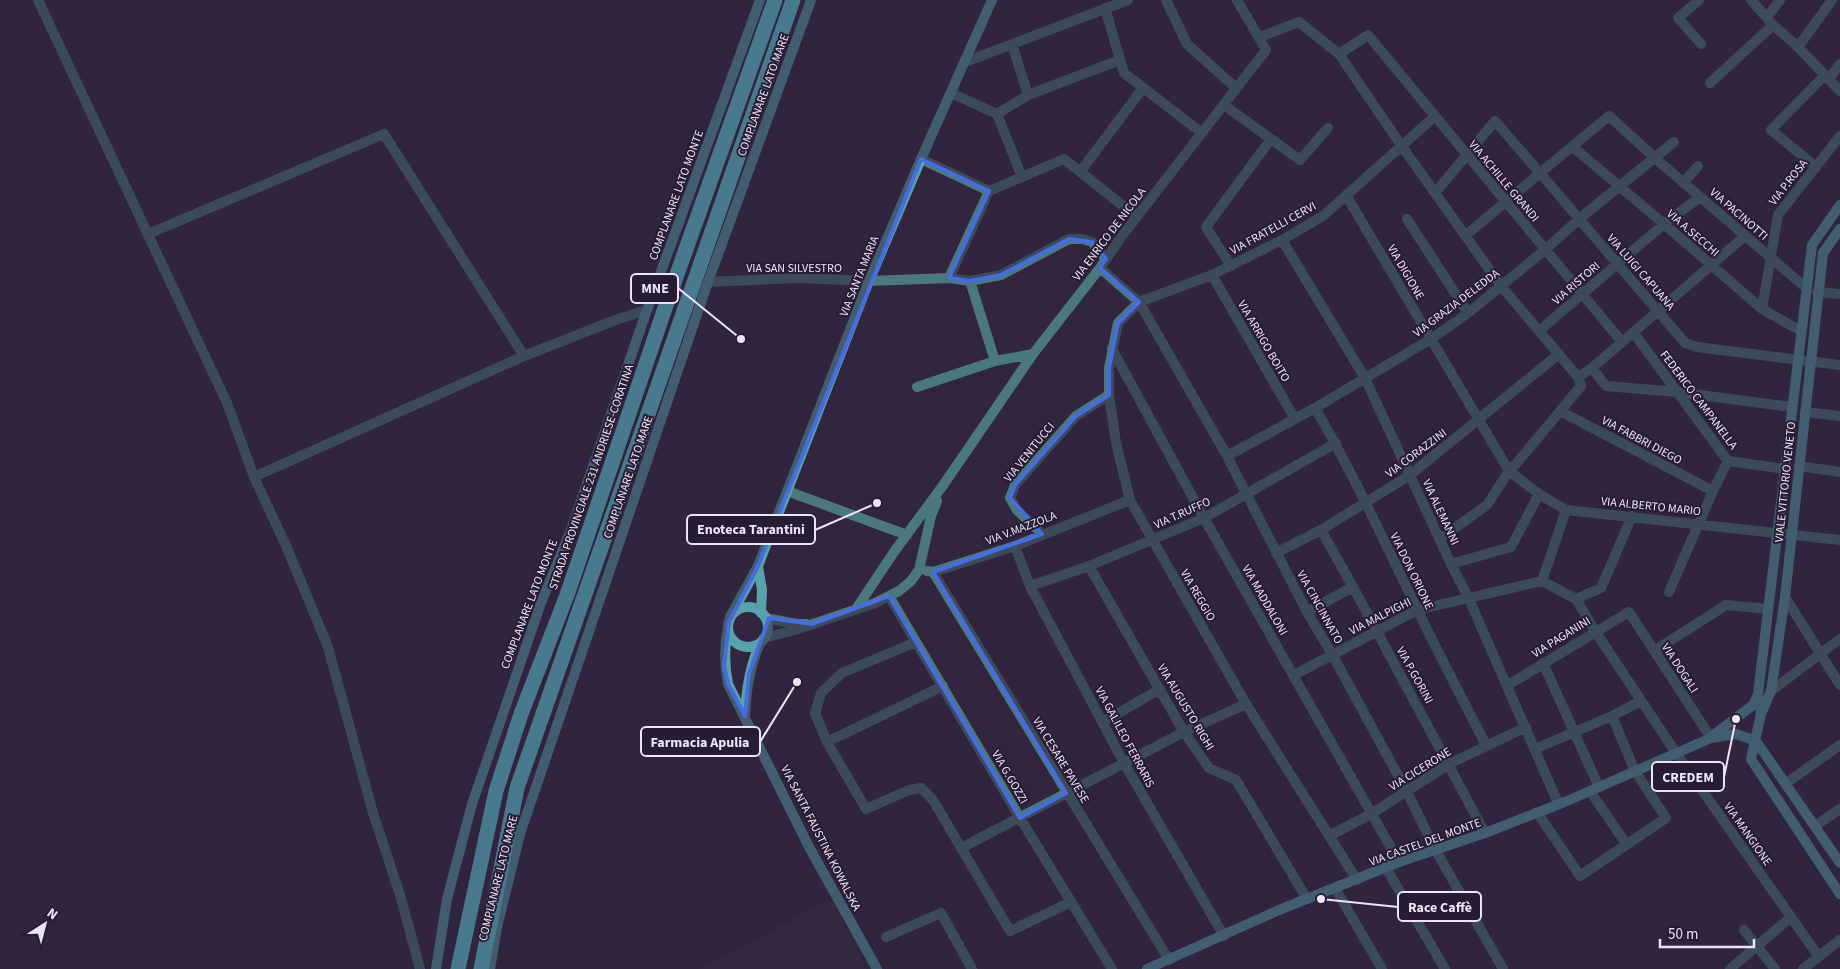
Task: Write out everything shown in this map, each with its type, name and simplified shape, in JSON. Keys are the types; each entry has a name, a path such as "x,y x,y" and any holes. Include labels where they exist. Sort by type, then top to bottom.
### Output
{"highway":[{"name":"STRADA PROVINCIALE 231 ANDRIESE-CORATINA","path":"458,969 496,791 522,714 567,595 665,308 775,0"},
{"path":"481,969 516,788 794,0"}],"street":[{"path":"38,0 227,403 254,477 287,548 328,647 373,813 401,898 420,969"},
{"name":"COMPLANARE LATO MONTE","path":"436,969 447,899 472,804 541,603 570,530 647,310 760,0"},
{"name":"COMPLANARE LATO MARE","path":"490,969 497,927 520,834 708,282 811,0"},
{"name":"VIA SANTA MARIA","path":"729,622 745,587 758,566 870,281 921,159 992,0"},
{"path":"965,62 1128,0"},
{"path":"1166,0 1187,44 1236,88"},
{"path":"1237,0 1260,38 1300,22 1339,54 1500,286 1578,377 1580,386 1516,464 1508,471 1487,505 1440,539"},
{"path":"1699,0 1678,18 1701,44"},
{"path":"1751,0 1840,91"},
{"path":"1710,83 1770,21 1780,0"},
{"path":"1798,46 1834,0 1840,3"},
{"path":"1105,8 1124,73 1202,133"},
{"name":"VIA ACHILLE GRANDI","path":"1339,54 1368,35 1622,342"},
{"name":"VIA ENRICO DE NICOLA","path":"856,609 1032,354 1266,50 1260,38"},
{"path":"1012,44 1028,95"},
{"path":"997,114 1028,95 1120,60"},
{"path":"1816,167 1771,130 1840,64"},
{"path":"1080,172 1142,88"},
{"path":"951,93 997,114 1022,177"},
{"path":"1224,104 1300,160 1328,128"},
{"name":"VIA PACINOTTI","path":"1573,147 1609,116 1654,158 1806,288"},
{"name":"VIA FRATELLI CERVI","path":"1139,302 1212,275 1282,240 1322,216 1434,117"},
{"name":"VIA LUIGI CAPUANA","path":"1467,155 1495,121 1686,343 1697,347 1840,365"},
{"path":"148,234 384,134 524,356"},
{"name":"VIA P.ROSA","path":"1762,309 1778,215 1840,136"},
{"path":"1231,266 1206,227 1271,138"},
{"name":"VIA GRAZIA DELEDDA","path":"1227,456 1295,419 1431,339 1468,313 1546,250 1579,219 1674,142"},
{"path":"1465,236 1573,147"},
{"name":"VIA A.SECCHI","path":"1573,147 1762,309 1801,331"},
{"path":"1435,194 1467,155"},
{"path":"921,159 989,191"},
{"path":"949,278 989,191 1064,159 1137,217"},
{"path":"1683,182 1698,166"},
{"name":"VIA DIGIONE","path":"1346,195 1489,439"},
{"name":"VIA RISTORI","path":"1539,331 1664,224 1700,197"},
{"name":"VIALE VITTORIO VENETO","path":"1758,694 1812,245 1840,205"},
{"path":"1407,219 1468,313"},
{"name":"VIALE VITTORIO VENETO","path":"1840,229 1823,253 1817,292 1806,412 1785,597 1771,690 1761,714 1751,759 1840,894"},
{"path":"1578,377 1592,368 1745,236"},
{"name":"VIA CINCINNATO","path":"970,281 1001,275 1069,239 1083,239 1092,242 1103,264 1139,302 1227,456 1307,612 1407,792 1435,849 1503,969"},
{"name":"VIA ALEMANNI","path":"1282,240 1364,378 1469,599 1508,685 1558,804"},
{"name":"VIA ARRIGO BOITO","path":"1212,275 1295,419"},
{"name":"VIA SAN SILVESTRO","path":"708,282 797,278 870,281 949,278 970,281"},
{"path":"970,281 994,360"},
{"path":"1817,292 1835,294 1840,286"},
{"name":"VIA REGGIO","path":"1139,302 1118,323 1109,368 1109,395 1116,443 1130,500 1246,704 1357,880"},
{"path":"254,477 524,356 618,319 647,310"},
{"name":"FEDERICO CAMPANELLA","path":"1633,332 1728,461 1785,468"},
{"name":"VIA MADDALONI","path":"1112,348 1204,518 1399,862"},
{"path":"917,387 994,360 1032,354"},
{"name":"VIA CORAZZINI","path":"1276,553 1321,530 1410,475 1559,354"},
{"path":"1592,368 1606,386 1677,392 1792,407"},
{"name":"VIA VENITUCCI","path":"1042,534 1017,510 1010,498 1015,485 1076,416 1109,395"},
{"name":"VIA DON ORIONE","path":"1314,408 1336,443 1417,610 1486,745"},
{"name":"VIA FABBRI DIEGO","path":"1560,412 1713,491"},
{"path":"1806,412 1840,416"},
{"name":"VIA ALBERTO MARIO","path":"1489,439 1508,471 1539,494 1566,510 1840,540"},
{"name":"VIA T.RUFFO","path":"1030,586 1089,566 1204,518 1336,443"},
{"path":"1669,592 1728,461"},
{"path":"1799,466 1840,472"},
{"name":"VIA ENRICO DE NICOLA","path":"856,609 899,591 911,581 919,570 931,516 944,484"},
{"path":"787,491 907,536"},
{"path":"1451,564 1511,547 1539,494"},
{"name":"VIA V.MAZZOLA","path":"919,570 932,572 1015,546 1130,500"},
{"path":"1566,510 1542,581 1576,599 1601,588 1632,516"},
{"name":"VIA P.GORINI","path":"1321,530 1485,833"},
{"name":"VIA GALILEO FERRARIS","path":"1015,546 1030,586 1124,763 1224,936"},
{"path":"758,566 762,590 763,615 767,628 762,640"},
{"name":"VIA AUGUSTO RIGHI","path":"1089,566 1184,732 1209,768 1236,780 1307,899"},
{"name":"VIA CESARE PAVESE","path":"932,572 1169,960"},
{"name":"VIA MALPIGHI","path":"1294,675 1417,610 1542,581"},
{"path":"1307,612 1353,587"},
{"name":"VIA G.GOZZI","path":"889,596 1112,969"},
{"path":"1785,597 1840,685"},
{"name":"VIA MANGIONE","path":"1576,599 1676,753 1819,957"},
{"path":"1654,651 1726,605 1768,608"},
{"path":"812,624 797,624 763,615 756,609 745,608 739,609 729,622 732,639 742,646 748,647 762,640 798,629 856,609"},
{"name":"VIA PAGANINI","path":"1508,685 1629,612"},
{"name":"VIA DOGALI","path":"1629,612 1710,738"},
{"name":"VIA SANTA FAUSTINA KOWALSKA","path":"729,622 724,648 724,666 728,684 746,716 810,847 877,969"},
{"path":"1771,690 1840,639"},
{"name":"VIA SANTA FAUSTINA KOWALSKA","path":"746,716 746,694 749,674 762,640"},
{"path":"916,642 842,673 820,693 815,713 827,742 866,809 909,790 922,788 933,800 1010,931 1071,902"},
{"path":"1544,663 1574,732 1594,789 1627,845"},
{"path":"827,742 942,686"},
{"path":"1103,722 1160,690"},
{"path":"1758,694 1761,714"},
{"name":"VIA CASTEL DEL MONTE","path":"1147,969 1307,899 1399,862 1485,833 1558,804 1710,738 1753,705 1758,694"},
{"path":"1535,749 1612,716 1641,701"},
{"path":"961,848 1184,732 1246,704"},
{"path":"1537,812 1580,876 1666,818 1635,771 1612,716"},
{"name":"VIA CICERONE","path":"1328,836 1371,814 1449,764 1526,727"},
{"name":"VIA CASTEL DEL MONTE","path":"1710,738 1736,734 1756,741"},
{"path":"1756,741 1840,863"},
{"path":"1785,784 1840,745"},
{"path":"1814,826 1840,809"},
{"path":"1386,868 1445,969"},
{"path":"1335,888 1382,969"},
{"path":"886,937 941,913 972,969"},
{"path":"1730,969 1791,917"},
{"path":"1744,930 1774,969"},
{"path":"1803,969 1840,940"}],"highlighted area":[{"path":"921,159 989,191 949,278 970,281 1001,275 1069,239 1092,242 1106,259 1100,268 1139,302 1118,323 1109,368 1109,395 1076,416 1015,485 1010,498 1042,534 933,572 1066,793 1020,818 889,596 812,624 769,618 749,674 745,716 728,684 724,666 729,622 758,566"}],"shaded area":[{"path":"832,898 866,969 700,969"}],"place":[{"name":"MNE","path":"741,339"},
{"name":"Enoteca Tarantini","path":"877,503"},
{"name":"Farmacia Apulia","path":"797,682"},
{"name":"CREDEM","path":"1736,719"},
{"name":"Race Caffè","path":"1321,899"}]}
